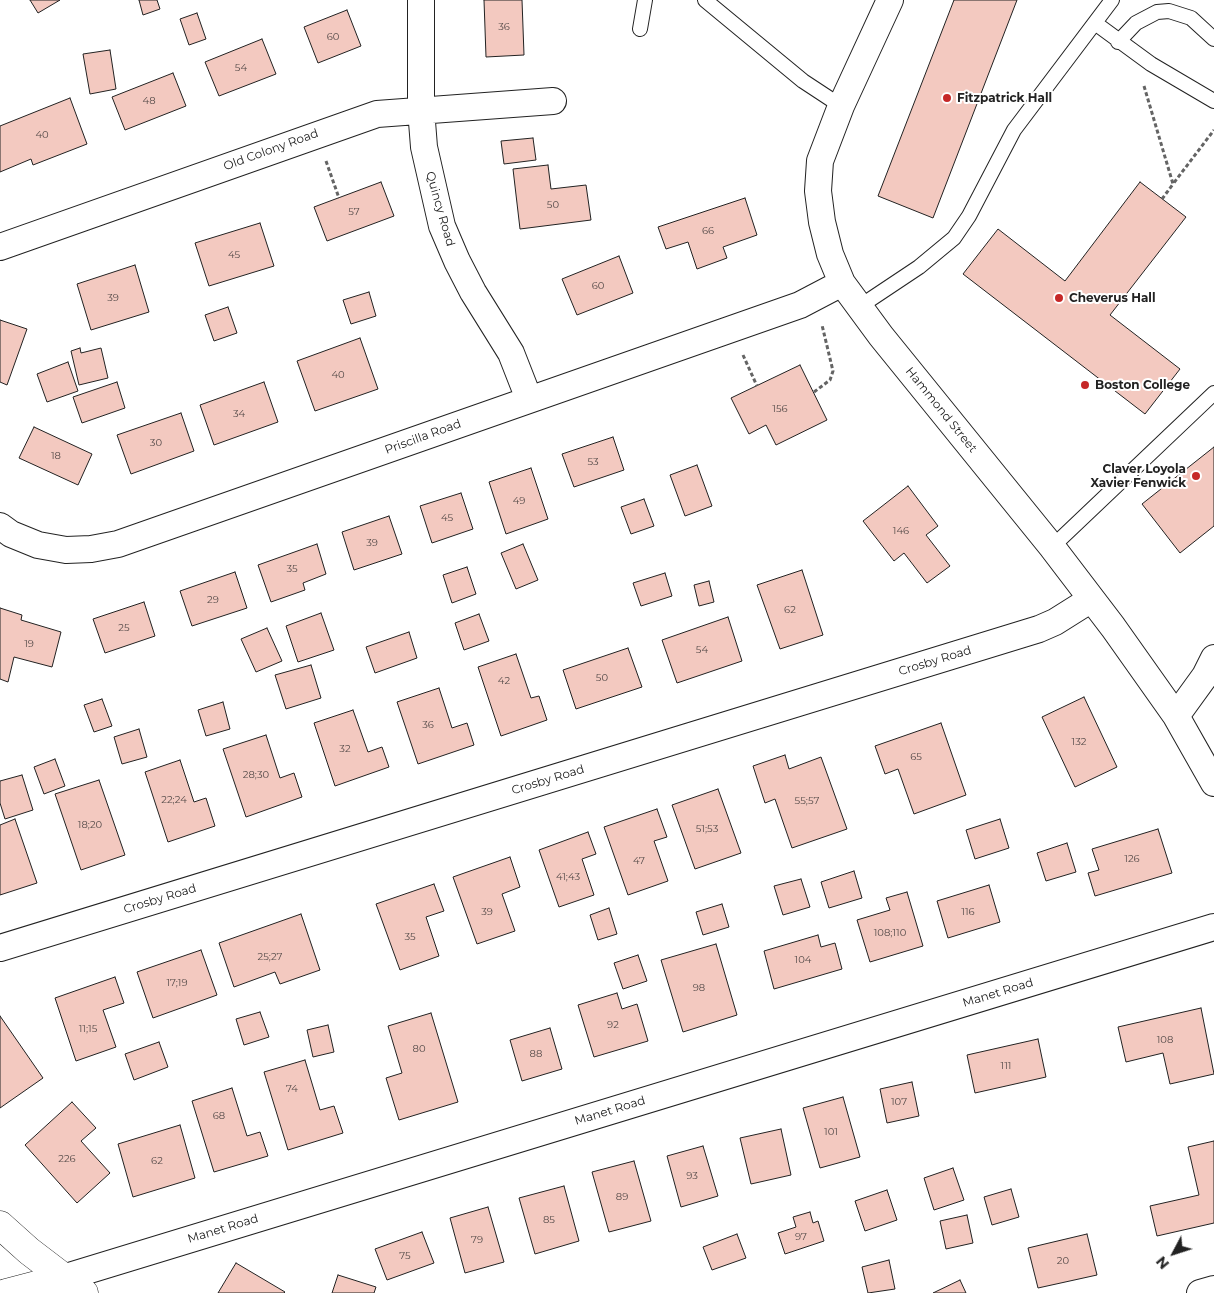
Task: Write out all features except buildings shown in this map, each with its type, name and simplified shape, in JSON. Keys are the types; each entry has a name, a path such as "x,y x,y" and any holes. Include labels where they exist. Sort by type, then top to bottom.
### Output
{"main road":[{"path":"0,1225 74,1286"},
{"name":"Manet Road","path":"6,1293 74,1286"}],"street":[{"name":"Quincy Road","path":"420,0 421,109 424,147 442,226 473,292 511,353 528,399"},
{"name":"Hammond Street","path":"890,0 840,106 820,161 818,191 830,254 842,283 858,307 1052,547 1090,600 1113,627 1176,716 1214,783"},
{"name":"Old Colony Road","path":"0,248 355,120 377,114 421,109 553,101"},
{"name":"Priscilla Road","path":"0,526 12,534 38,545 60,549 91,549 118,544 800,305 842,283"},
{"name":"Crosby Road","path":"0,948 1039,629 1056,622 1090,600"},
{"path":"1176,716 1205,676 1214,658"},
{"name":"Manet Road","path":"74,1286 1214,927"},
{"path":"1200,1293 1214,1289"}],"lane":[{"path":"640,29 645,0"},
{"path":"705,0 803,81 840,106"},
{"path":"858,307 936,254 954,238 970,216 1014,130 1112,0"},
{"path":"1118,42 1136,23 1157,12 1170,11 1191,18 1214,39"},
{"path":"1095,23 1118,42 1213,99"},
{"path":"1052,547 1214,393"}],"path":[{"path":"1143,82 1173,184"},
{"path":"1162,199 1214,130"},
{"path":"325,157 340,198"},
{"path":"814,392 830,380 833,372 822,324"},
{"path":"742,353 757,386"}],"place":[{"name":"Fitzpatrick Hall","path":"947,98"},
{"name":"Cheverus Hall","path":"1059,298"},
{"name":"Boston College","path":"1085,385"},
{"name":"Claver Loyola Xavier Fenwick","path":"1196,476"}]}
